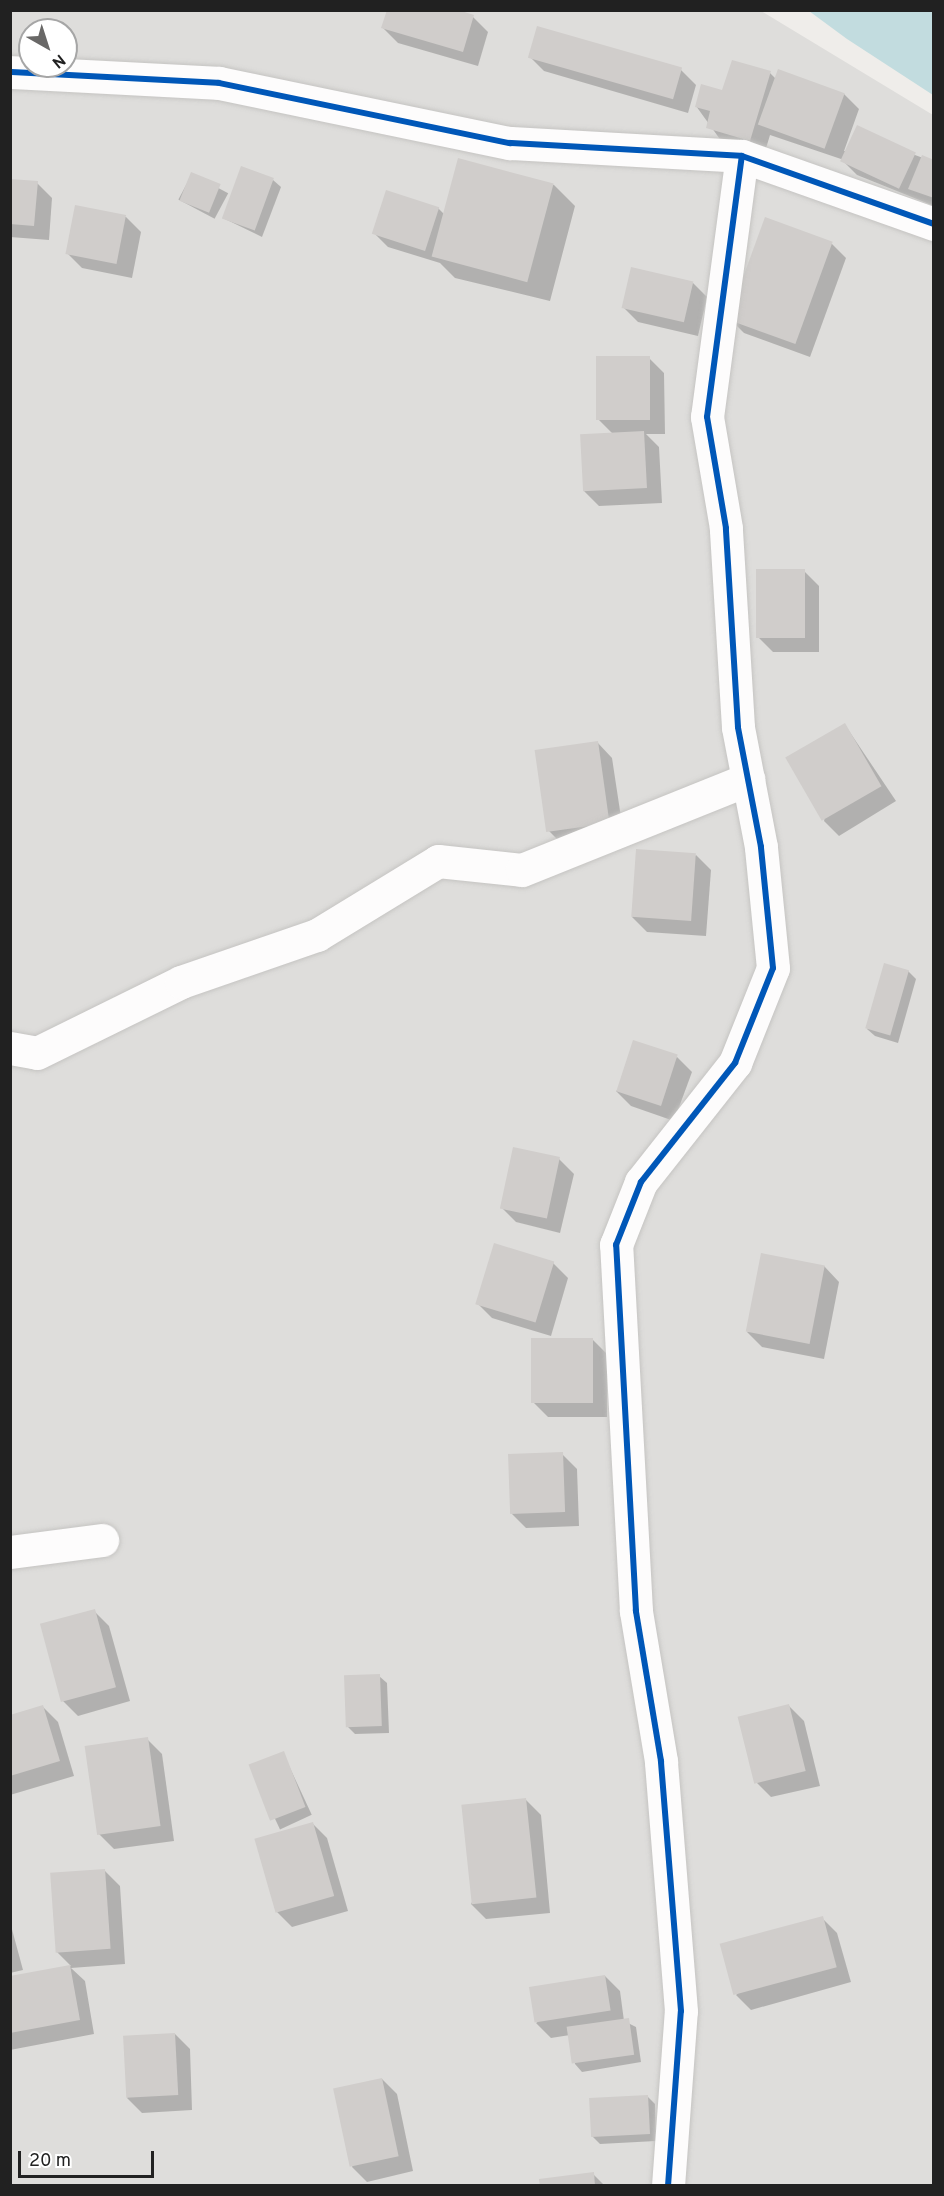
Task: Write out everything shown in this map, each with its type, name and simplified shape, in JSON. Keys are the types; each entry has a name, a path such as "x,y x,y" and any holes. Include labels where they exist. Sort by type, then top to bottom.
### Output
{"street":[{"path":"10,72 219,83 510,143 742,156 933,224"},
{"path":"668,2186 681,2011 662,1761 636,1611 616,1245 641,1182 735,1064 773,968 748,779 738,727 726,528 707,417 742,156"},
{"path":"10,1048 37,1053 180,982 317,935 438,861 522,870 748,779"},
{"path":"10,1552 102,1540"}],"shaded area":[{"path":"11,11 761,11 933,115 933,2185 11,2186"}],"water":[{"path":"809,11 933,11 933,95 847,39"}],"building":[{"path":"387,10 458,10 474,15 463,52 381,28"},
{"path":"537,26 682,68 673,99 528,58"},
{"path":"732,60 771,71 750,141 706,128 710,111 695,107 701,84 722,90"},
{"path":"778,69 845,93 825,149 758,124"},
{"path":"857,125 916,152 899,189 840,161"},
{"path":"922,155 934,160 934,198 908,189"},
{"path":"458,158 554,184 527,282 432,257"},
{"path":"241,166 274,178 255,231 222,219"},
{"path":"191,172 221,184 209,213 179,201"},
{"path":"10,179 38,181 34,226 10,224"},
{"path":"386,190 439,207 425,251 372,234"},
{"path":"75,205 126,215 117,264 65,254"},
{"path":"765,217 833,242 795,344 728,319"},
{"path":"631,267 693,281 684,322 622,308"},
{"path":"596,356 650,356 650,420 596,420"},
{"path":"644,431 647,488 583,491 580,434"},
{"path":"756,569 805,569 805,638 756,638"},
{"path":"845,723 882,786 822,821 785,758"},
{"path":"598,741 610,823 546,832 535,750"},
{"path":"636,849 696,853 691,921 631,917"},
{"path":"884,963 909,970 890,1036 865,1028"},
{"path":"633,1040 678,1055 661,1106 616,1091"},
{"path":"513,1147 560,1157 547,1219 500,1209"},
{"path":"494,1243 554,1261 536,1323 475,1304"},
{"path":"761,1253 825,1265 810,1344 746,1332"},
{"path":"531,1338 593,1338 593,1403 531,1403"},
{"path":"563,1452 565,1512 510,1514 508,1454"},
{"path":"95,1609 116,1687 61,1702 40,1624"},
{"path":"380,1674 382,1726 346,1727 344,1675"},
{"path":"789,1704 806,1771 754,1784 738,1717"},
{"path":"43,1705 60,1761 10,1776 10,1715"},
{"path":"148,1737 161,1826 97,1835 85,1746"},
{"path":"284,1751 306,1807 270,1821 249,1765"},
{"path":"526,1798 536,1897 472,1904 461,1805"},
{"path":"313,1822 334,1896 276,1913 254,1839"},
{"path":"105,1869 111,1949 56,1953 50,1873"},
{"path":"823,1916 837,1967 733,1995 720,1944"},
{"path":"70,1965 80,2020 10,2033 10,1976"},
{"path":"605,1975 611,2011 535,2023 529,1987"},
{"path":"629,2018 634,2055 572,2063 567,2027"},
{"path":"175,2033 178,2095 126,2098 123,2036"},
{"path":"382,2078 399,2156 350,2167 333,2088"},
{"path":"648,2095 650,2134 591,2137 589,2098"},
{"path":"594,2172 595,2186 540,2186 539,2179"}],"cycle path":[{"path":"10,72 219,83 510,143 742,156 934,224"},
{"path":"668,2186 681,2011 661,1761 636,1611 616,1245 641,1182 735,1063 773,968 761,847 738,727 726,528 707,417 742,156"}]}
